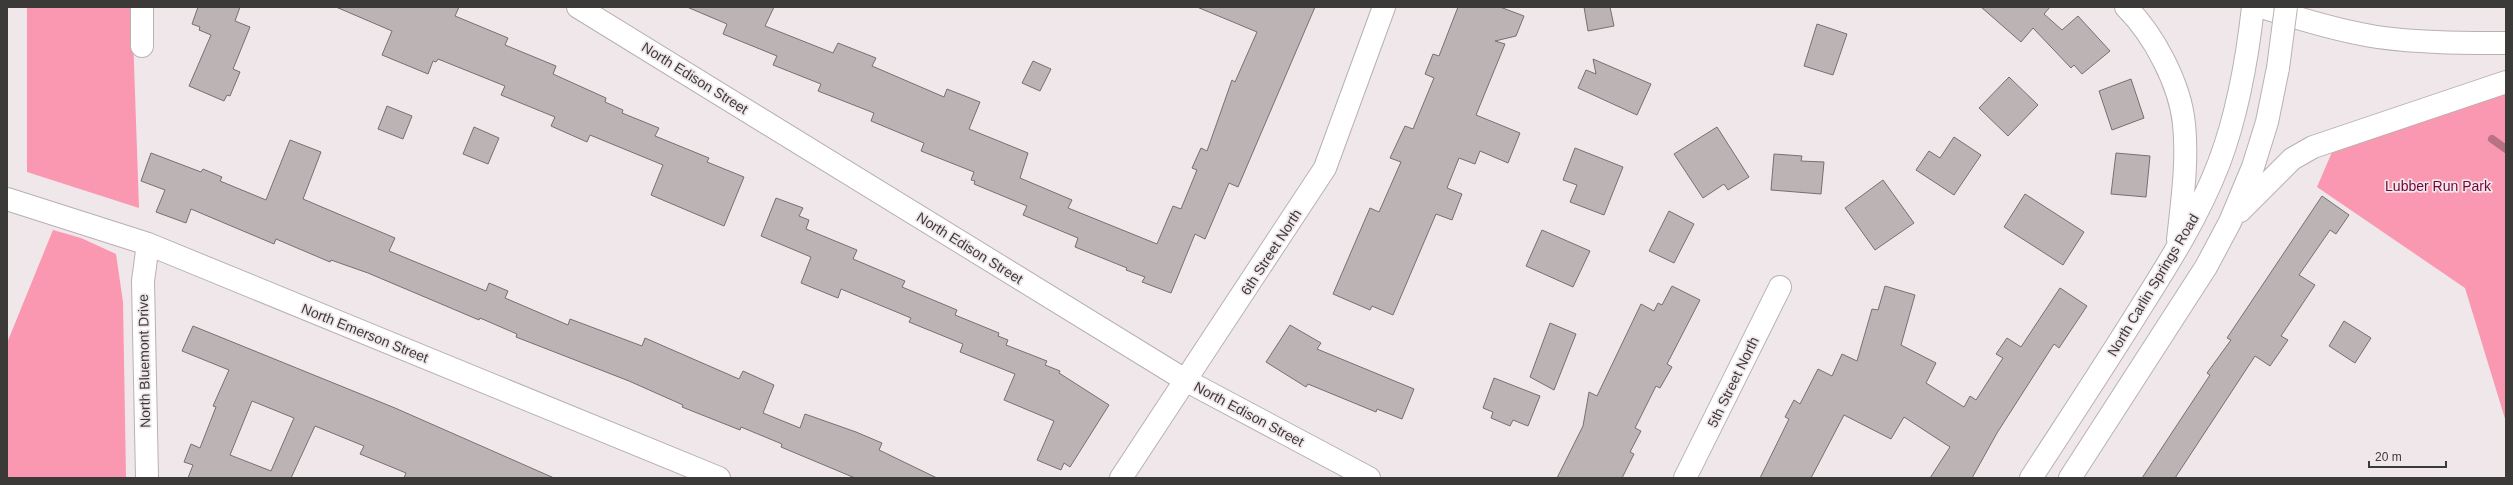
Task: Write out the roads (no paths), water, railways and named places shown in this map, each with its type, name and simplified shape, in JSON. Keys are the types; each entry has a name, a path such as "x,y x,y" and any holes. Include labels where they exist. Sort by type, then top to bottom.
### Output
{"street":[{"path":"142,7 142,46"},
{"name":"North Edison Street","path":"578,7 1185,380 1369,478"},
{"name":"6th Street North","path":"1121,478 1325,168 1384,7"},
{"path":"2126,7 2142,22 2171,74 2184,123 2185,170 2177,250"},
{"name":"North Carlin Springs Road","path":"2031,478 2177,250 2200,208 2219,163 2236,111 2247,58 2253,7"},
{"path":"2262,7 2311,23 2377,37 2446,43 2506,43"},
{"path":"2070,478 2206,267 2230,222 2253,167 2266,122 2278,68 2286,7"},
{"path":"2230,222 2271,177 2292,158 2313,146 2506,82"},
{"name":"North Emerson Street","path":"7,199 148,244 719,478"},
{"name":"North Bluemont Drive","path":"147,478 143,281 148,244"},
{"name":"5th Street North","path":"1686,478 1780,286"}],"waterway":[{"path":"2492,139 2506,149"}],"park label":[{"name":"Lubber Run Park","path":"2438,186"}]}
